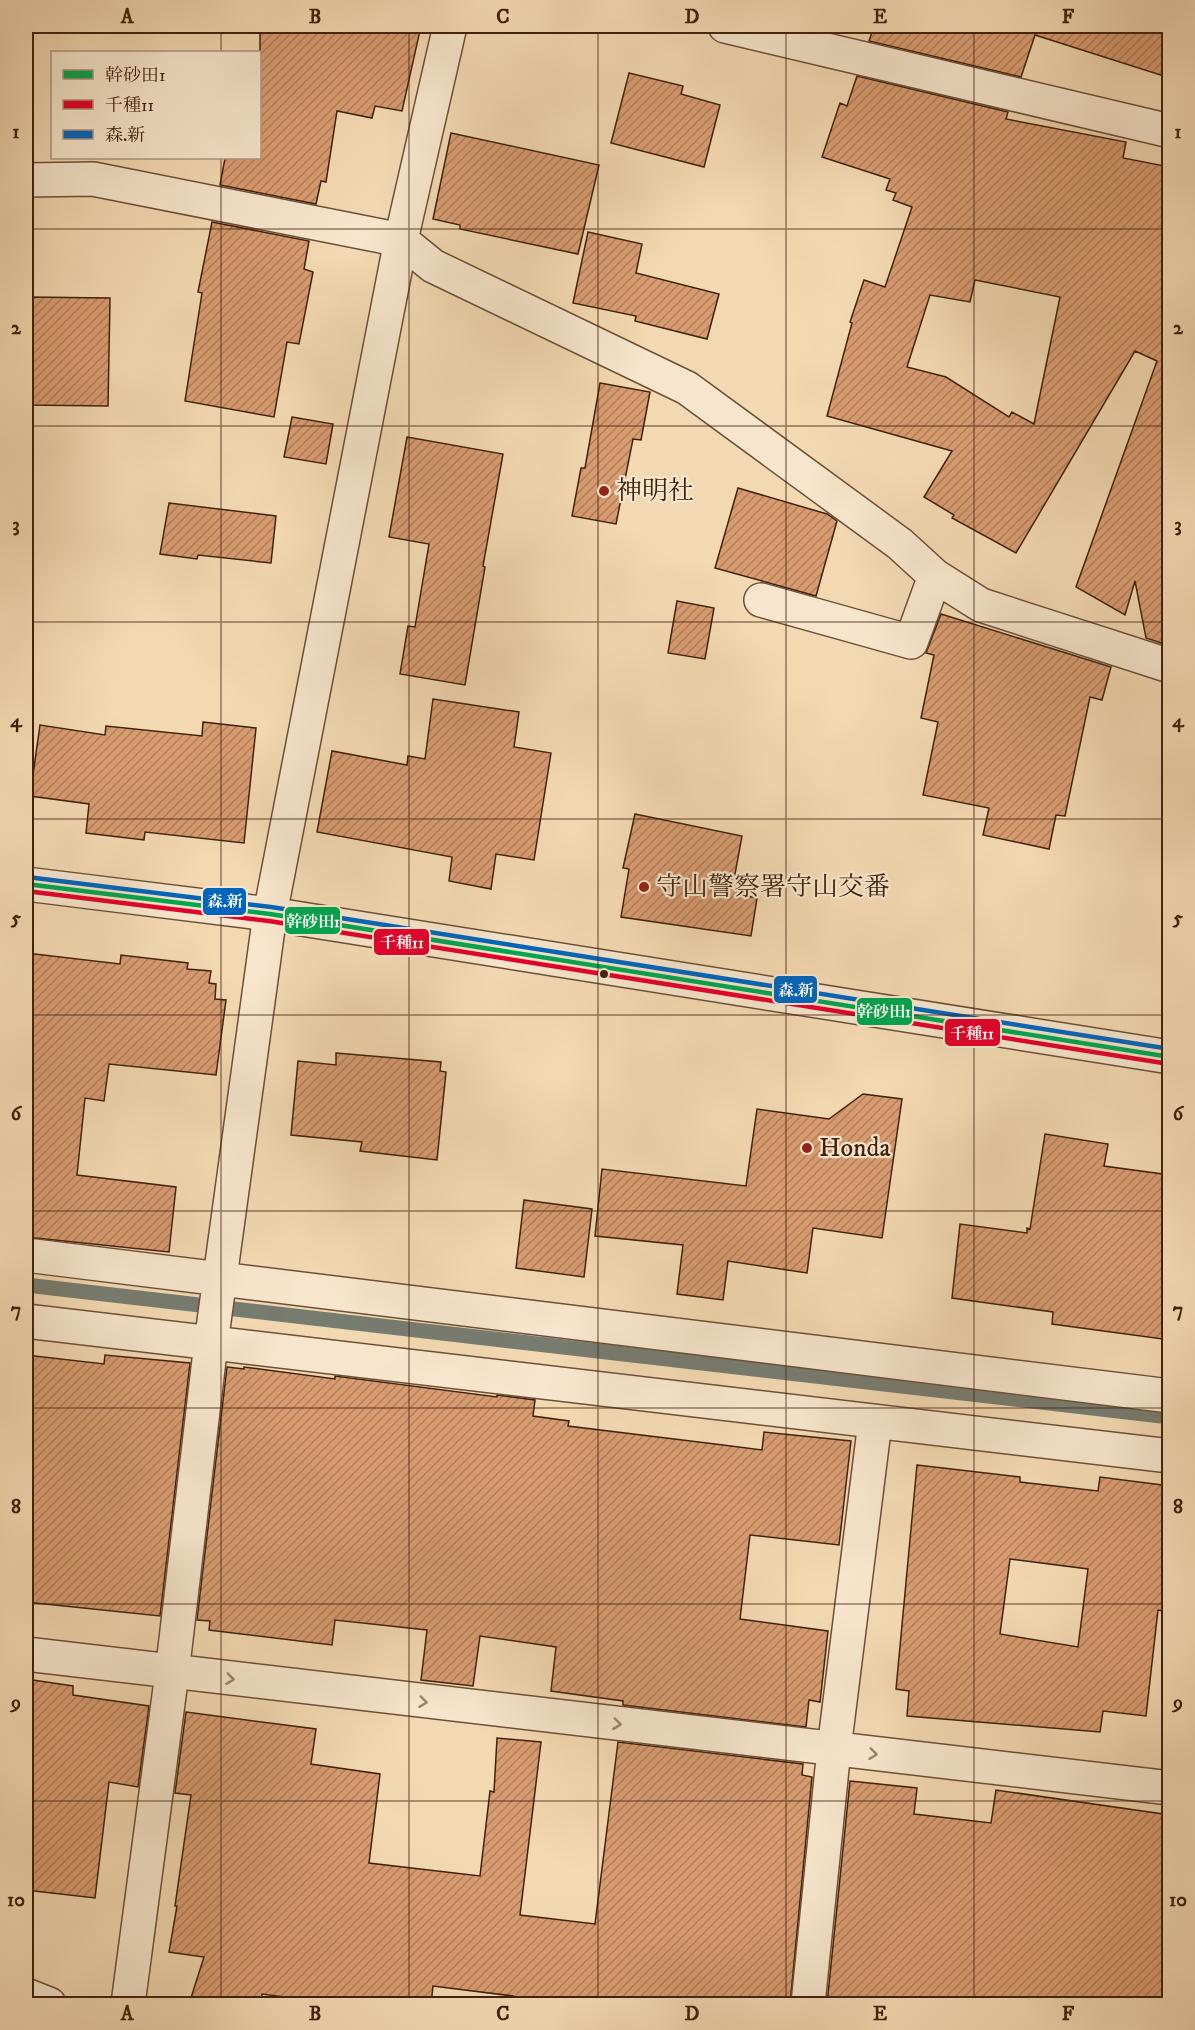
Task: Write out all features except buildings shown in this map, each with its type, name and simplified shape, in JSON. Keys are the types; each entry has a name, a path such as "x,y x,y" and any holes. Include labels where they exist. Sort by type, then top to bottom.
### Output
{"street":[{"path":"128,2004 172,1673 211,1343 270,914 401,240 450,26"},
{"path":"725,26 1170,131"},
{"path":"26,180 93,179 401,240 433,266 687,388 900,544 935,576 981,605 1170,666"},
{"path":"761,600 911,642 935,576"},
{"path":"26,884 270,914 1170,1057"},
{"path":"26,1256 1170,1396"},
{"path":"26,1321 1170,1456"},
{"path":"808,2004 834,1749 874,1422"},
{"path":"26,1654 172,1673 1170,1788"},
{"path":"26,1995 50,2004"}],"waterway":[{"path":"26,1285 1170,1417"}],"transit line":[{"name":"森.新","path":"27,877 271,907 1170,1049"},
{"name":"幹砂田1","path":"26,884 270,914 1170,1057"},
{"name":"千種11","path":"26,891 269,921 1169,1064"}],"place":[{"name":"神明社","path":"604,491"},
{"name":"守山警察署守山交番","path":"644,887"},
{"name":"Honda","path":"807,1148"}]}
